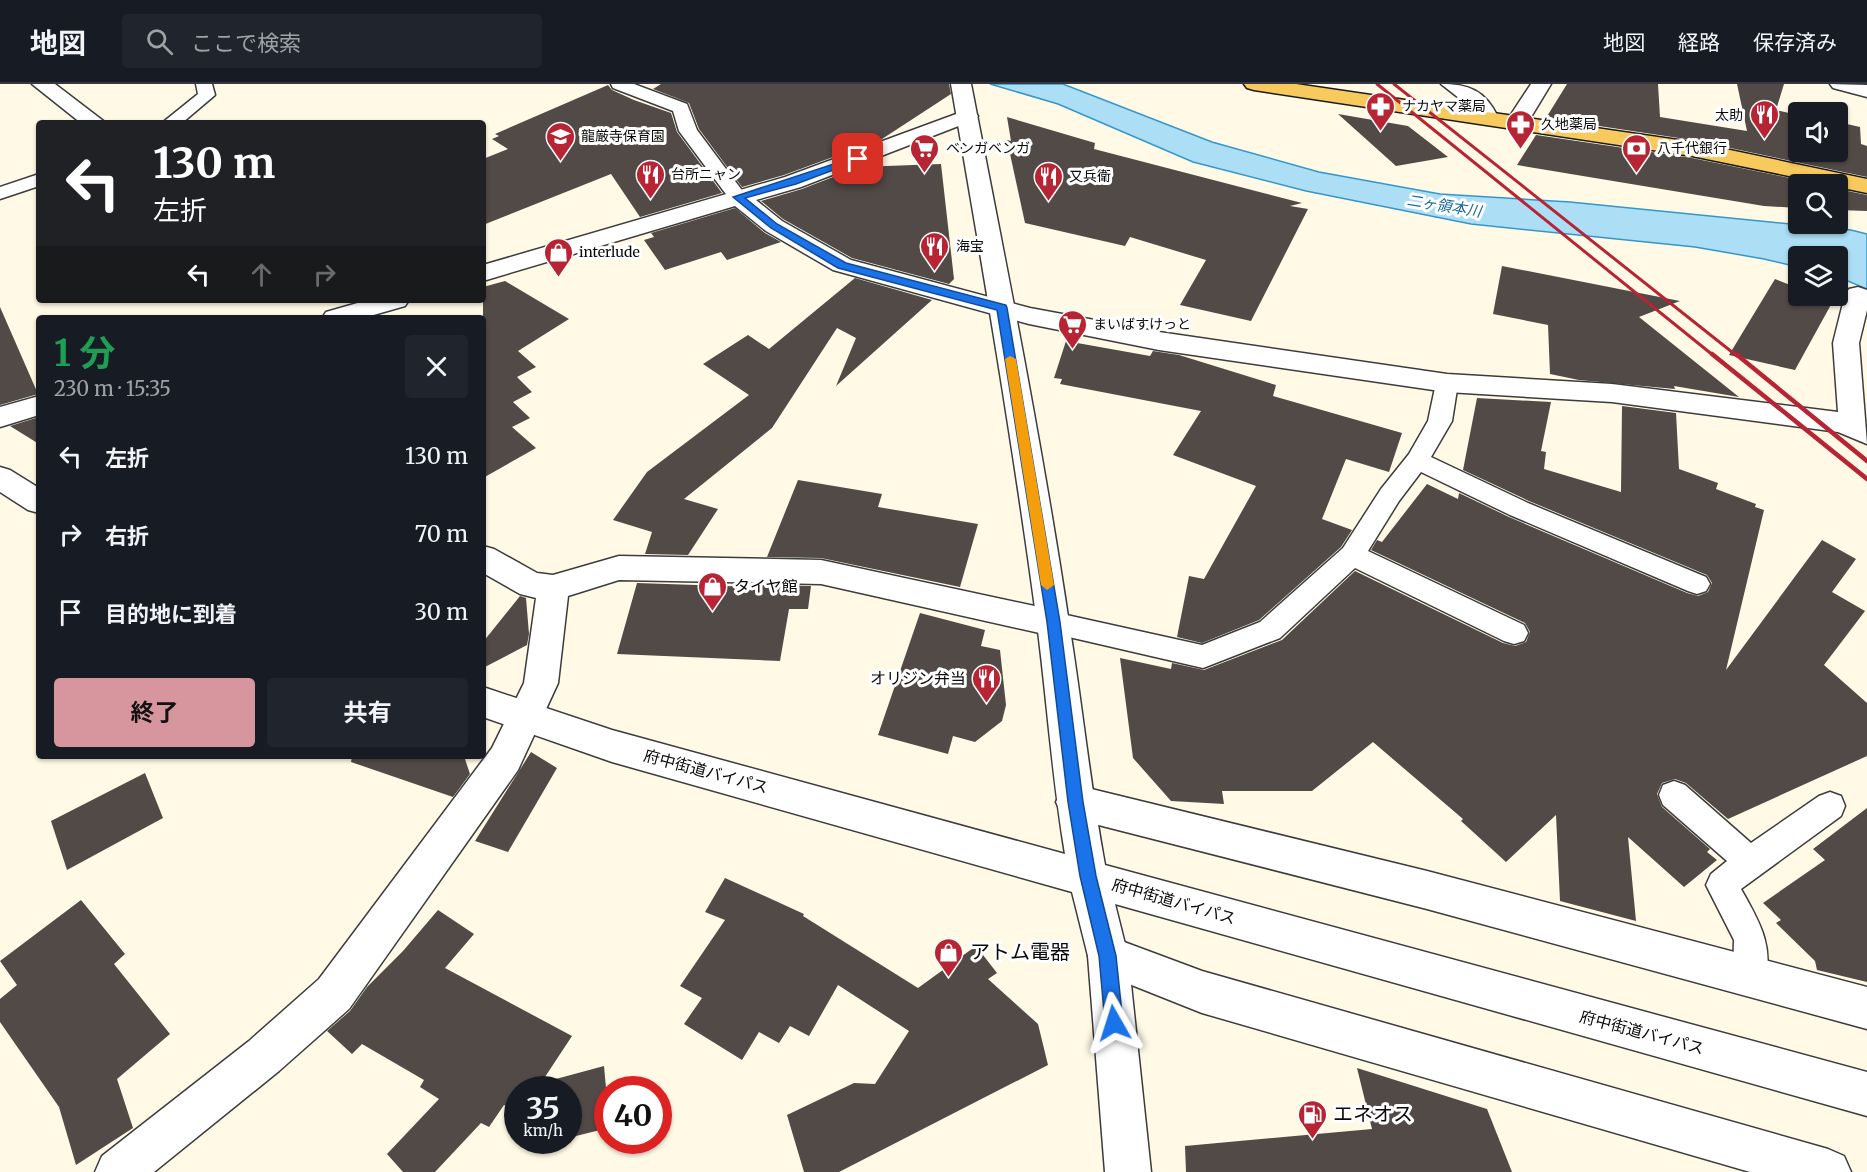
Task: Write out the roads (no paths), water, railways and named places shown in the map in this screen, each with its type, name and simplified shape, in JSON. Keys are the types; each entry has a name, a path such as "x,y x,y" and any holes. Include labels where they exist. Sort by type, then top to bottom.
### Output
{"main road":[{"path":"1254,84 1692,149 1867,186"}],"street":[{"path":"42,84 91,120"},
{"path":"961,84 1002,308 1053,622 1075,802 1088,876 1108,956 1128,1172"},
{"path":"1450,84 1482,105 1487,117"},
{"path":"1517,122 1541,84"},
{"path":"1840,84 1867,91"},
{"path":"486,272 793,182 967,116"},
{"path":"738,197 774,226 842,266 1029,316 1160,341 1447,383 1612,393 1706,404 1860,430 1846,343 1858,295"},
{"path":"345,315 386,303"},
{"path":"0,417 36,406"},
{"path":"0,478 36,500"},
{"path":"486,562 531,585 553,588 619,568 821,572 1053,622"},
{"path":"118,1172 264,1056 334,994 505,759 542,683 553,588"},
{"name":"府中街道バイパス","path":"486,703 612,746 1088,876 1255,925 1867,1094"},
{"path":"1075,802 1427,890 1867,1008"},
{"path":"1108,956 1202,992 1828,1172"}],"lane":[{"path":"175,120 207,94 204,84"},
{"path":"619,84 681,108 688,131 738,197"},
{"path":"0,193 36,181"},
{"path":"1053,622 1203,657 1270,630 1352,555 1440,421 1447,383"},
{"path":"1417,459 1519,509 1696,584"},
{"path":"1352,555 1514,633"},
{"path":"1674,795 1750,861"},
{"path":"1750,976 1749,938 1722,885 1750,861 1830,806"}],"water":[{"name":"二ヶ領本川","path":"990,84 1063,84 1212,142 1319,172 1440,194 1570,202 1788,224 1788,234 1848,234 1848,230 1851,230 1867,234 1867,289 1848,281 1848,246 1788,246 1788,265 1695,247 1471,224 1306,191 1193,162 1058,104"}],"railway":[{"path":"1377,84 1714,356"},
{"path":"1394,84 1737,356"},
{"path":"1712,354 1867,479"},
{"path":"1736,354 1867,461"}],"place":[{"name":"ナカヤマ薬局","path":"1381,132"},
{"name":"太助","path":"1764,140"},
{"name":"久地薬局","path":"1520,150"},
{"name":"龍厳寺保育園","path":"560,162"},
{"name":"ベンガベンガ","path":"925,174"},
{"name":"八千代銀行","path":"1636,174"},
{"name":"台所ニャン","path":"650,200"},
{"name":"又兵衛","path":"1048,202"},
{"name":"海宝","path":"935,272"},
{"name":"interlude","path":"558,278"},
{"name":"まいばすけっと","path":"1072,350"},
{"name":"タイヤ館","path":"713,612"},
{"name":"オリジン弁当","path":"987,704"},
{"name":"アトム電器","path":"949,978"},
{"name":"エネオス","path":"1312,1140"}]}
